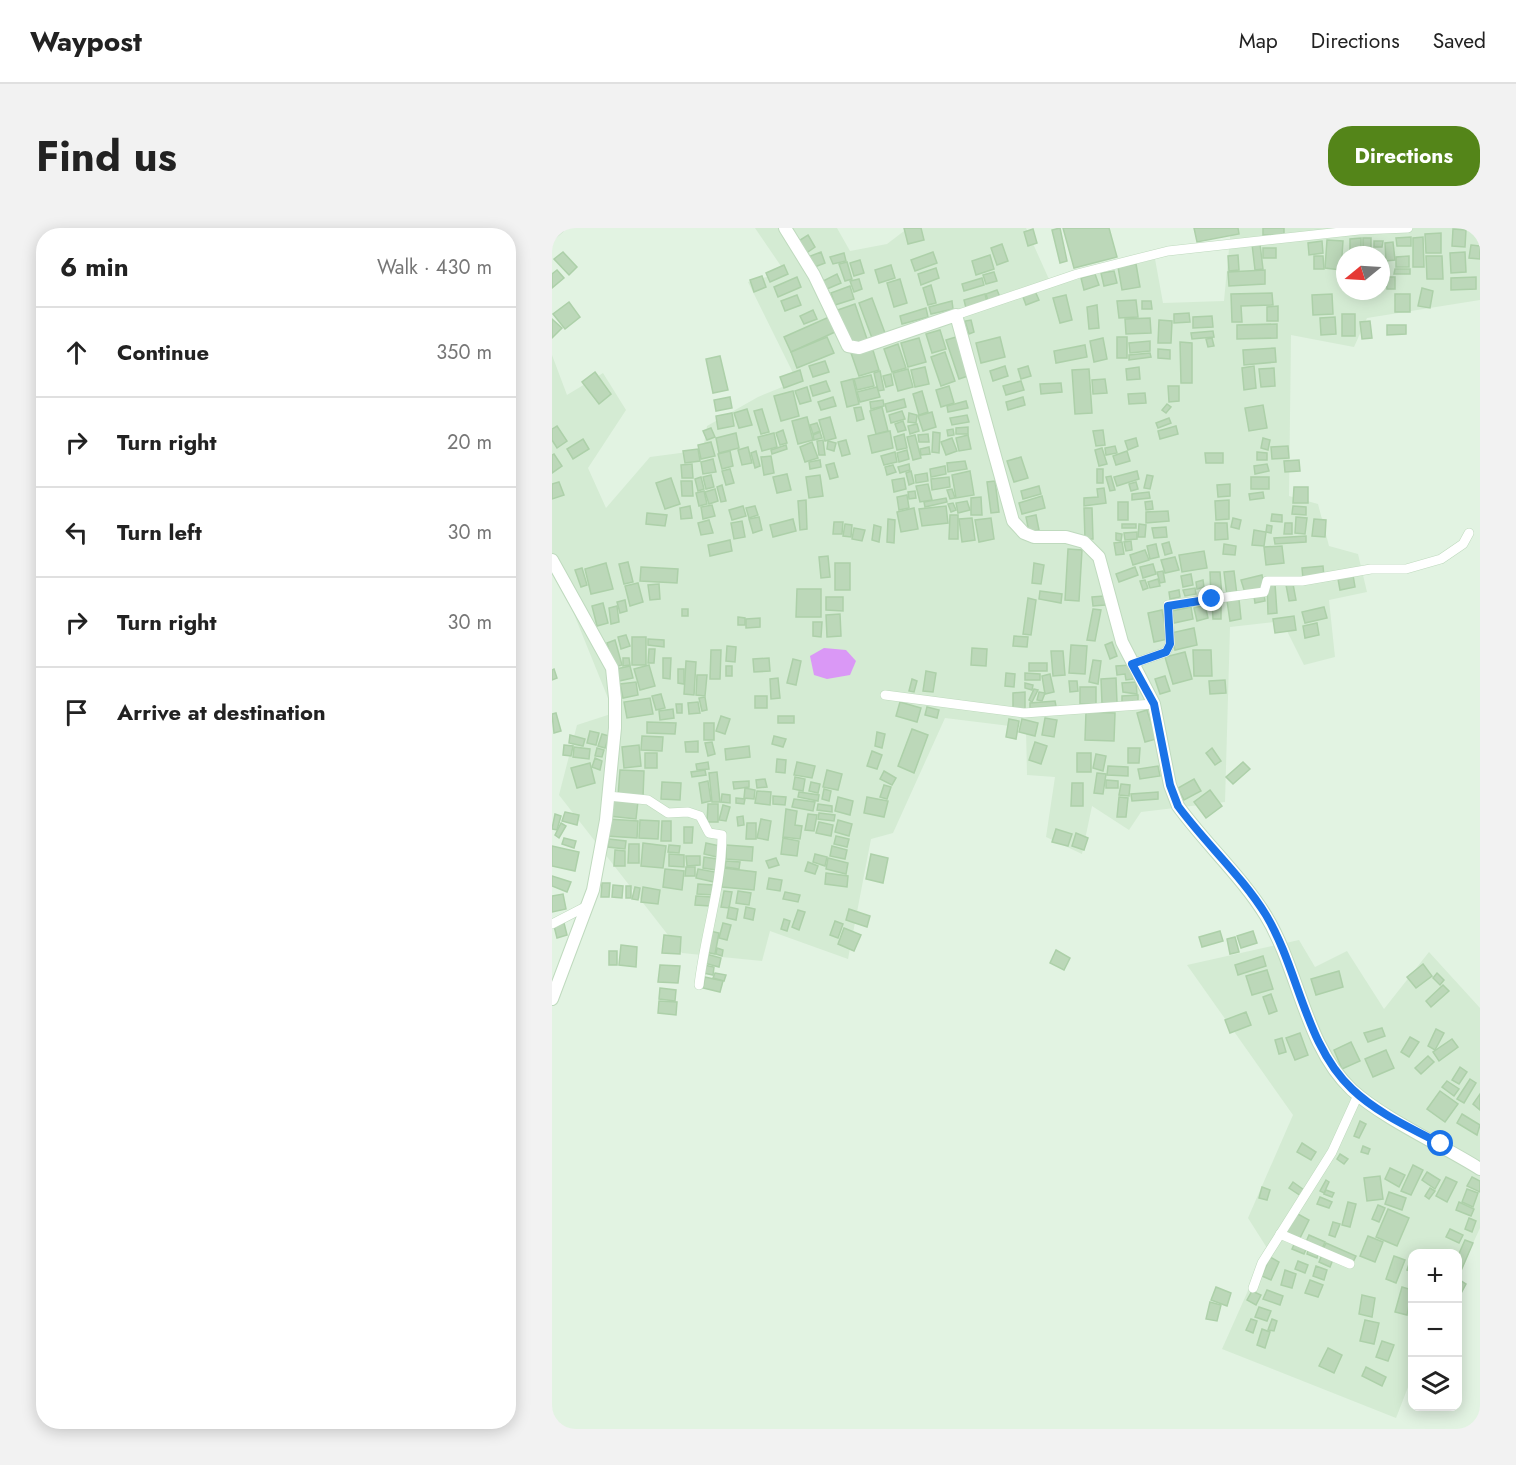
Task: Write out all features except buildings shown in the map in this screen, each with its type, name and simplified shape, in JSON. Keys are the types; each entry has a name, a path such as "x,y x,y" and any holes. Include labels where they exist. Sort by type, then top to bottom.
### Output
{"street":[{"path":"552,236 560,228"},
{"path":"785,228 814,274 848,346 859,348 1077,274 1168,250 1359,230 1408,228"},
{"path":"956,315 1013,521 1024,533 1034,537 1066,537 1084,542 1099,557 1122,642 1154,704 1170,785 1178,806 1266,915 1289,965 1319,1045 1336,1072 1358,1095 1480,1169"},
{"path":"1132,664 1166,652 1170,644 1168,606 1264,592 1267,581 1302,581 1371,569 1406,569 1441,559 1463,544 1470,533"},
{"path":"552,560 612,668 615,728 603,841 593,890 552,999"},
{"path":"885,695 1024,713 1154,704"},
{"path":"608,796 648,800 668,813 688,812 700,816 709,833 722,834 718,883 704,948 699,985"},
{"path":"552,924 587,906"},
{"path":"1253,1288 1262,1263 1332,1152 1358,1095"},
{"path":"1280,1234 1350,1264"}],"shaded area":[{"path":"755,228 837,228 850,251 887,244 908,228 1026,228 1052,286 1155,259 1163,303 1224,301 1231,228 1480,228 1480,300 1367,318 1354,347 1291,335 1289,496 1318,504 1329,546 1358,554 1367,592 1329,600 1335,657 1304,665 1282,621 1230,627 1225,802 1141,812 1129,830 1092,806 1082,854 1046,837 1055,777 1027,775 1026,728 945,718 893,833 871,839 848,959 770,931 762,961 682,953 559,795 577,725 614,713 557,572 552,571 552,355 567,395 603,373 626,410 588,468 606,508 650,457 703,450 707,426 758,397 797,381 748,282 785,272"},
{"path":"824,648 846,650 856,661 850,675 827,679 814,675 810,656"},
{"path":"1299,940 1315,967 1347,951 1384,1009 1429,952 1480,1008 1480,1228 1462,1267 1462,1249 1408,1249 1408,1387 1396,1418 1222,1349 1267,1248 1248,1218 1293,1115 1187,965"}],"route":[{"path":"1212,599 1168,606 1170,644 1166,652 1132,664 1148,688 1154,704 1170,785 1178,806 1266,915 1309,1014 1319,1045 1336,1072 1371,1105 1441,1144"}]}
